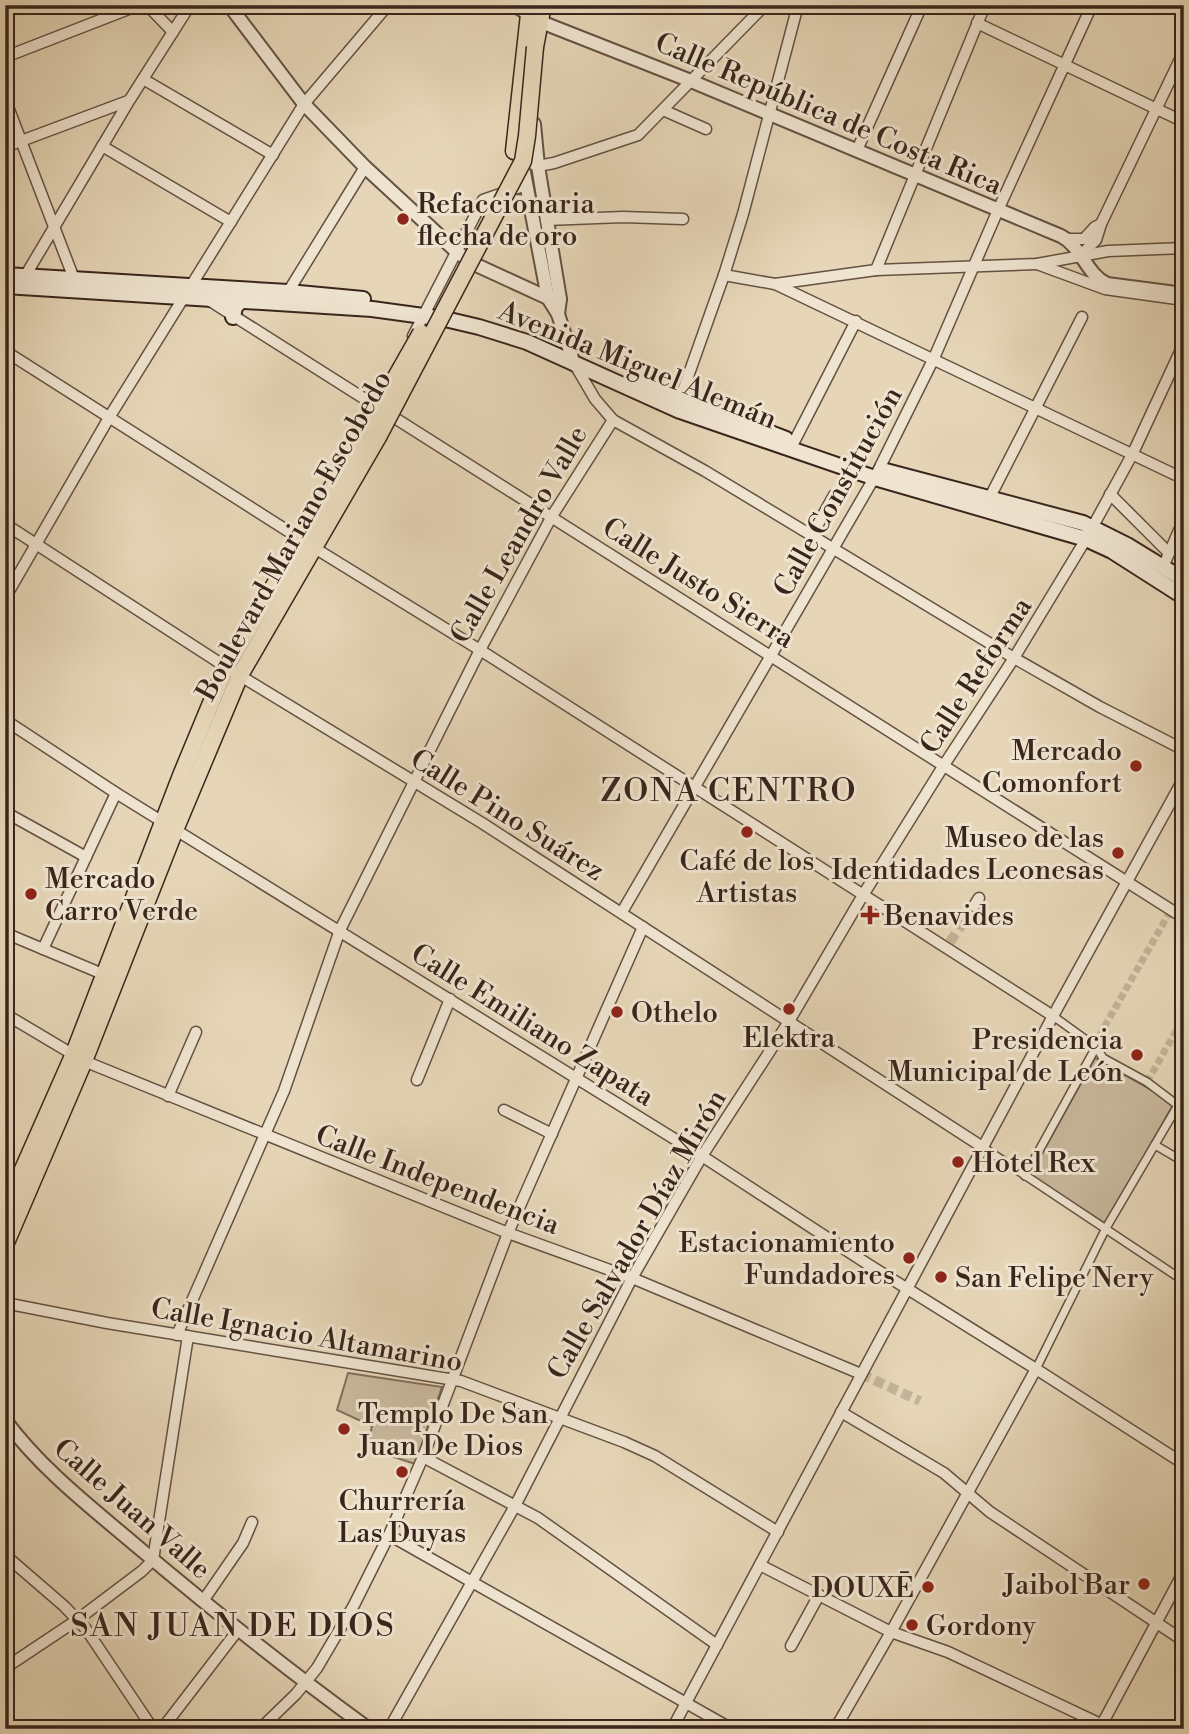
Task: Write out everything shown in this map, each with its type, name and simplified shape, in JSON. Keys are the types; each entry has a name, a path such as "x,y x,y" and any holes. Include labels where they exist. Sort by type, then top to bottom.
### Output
{"main road":[{"name":"Boulevard Mariano Escobedo","path":"5,1210 78,1059 105,975 233,671 312,541 523,161 536,12"},
{"name":"Boulevard Mariano Escobedo","path":"374,429 501,186 516,144 536,12"},
{"name":"Avenida Miguel Alemán","path":"5,275 16,283 76,284 187,292 288,292 447,315 519,339 877,474 1074,520 1112,551 1184,597"},
{"name":"Avenida Miguel Alemán","path":"187,292 207,299 425,312"},
{"path":"233,317 235,307 242,300"},
{"name":"Avenida Miguel Alemán","path":"573,359 680,411 877,474 1089,533 1166,560 1184,580"},
{"name":"Boulevard Mariano Escobedo","path":"5,1245 169,826"}],"street":[{"path":"5,57 139,5"},
{"path":"147,5 173,32"},
{"path":"16,283 56,227 129,101 190,5"},
{"path":"229,5 304,104 365,167 457,252 474,264 554,298"},
{"path":"5,598 110,416 304,104 388,5"},
{"name":"Calle República de Costa Rica","path":"514,5 536,12 691,81 1068,239 1095,275 1107,284 1184,294"},
{"path":"516,144 526,160 538,166 638,135 765,5"},
{"path":"680,399 724,275 798,5"},
{"path":"857,150 922,5"},
{"path":"876,270 985,5"},
{"name":"Calle Constitución","path":"621,912 877,474 934,358 1092,5"},
{"name":"Calle Leandro Valle","path":"536,12 534,110 554,298"},
{"path":"977,23 1184,122"},
{"path":"1082,255 1096,240 1101,224 1184,51"},
{"path":"143,79 273,155"},
{"path":"5,99 76,284"},
{"path":"5,147 129,101"},
{"path":"663,110 706,129"},
{"name":"Calle Leandro Valle","path":"153,1560 183,1335 294,1067 340,930 480,650 552,516 613,420 594,399 573,359 558,314 516,144"},
{"path":"102,146 231,222"},
{"path":"288,292 365,167"},
{"path":"374,429 375,406 483,200 526,186"},
{"path":"374,429 392,417 506,206 517,199 529,201"},
{"path":"546,220 623,217 683,219"},
{"path":"1068,239 1084,239 1101,224"},
{"path":"775,284 876,270 1037,264 1108,251 1184,248"},
{"path":"1037,264 1105,289 1184,300"},
{"path":"724,275 775,284 1184,478"},
{"name":"Calle Justo Sierra","path":"207,299 1184,918"},
{"path":"989,499 1082,317"},
{"path":"794,442 856,321"},
{"name":"Calle Reforma","path":"788,1023 863,895 1014,658 1089,533 1133,453 1184,343"},
{"path":"5,351 312,541 863,895 948,945 1097,1047 1103,1058 1147,1082 1180,1109 1155,1145 1107,1228 1036,1369 835,1729"},
{"path":"613,420 705,471 833,551 1014,658 1100,707 1184,750"},
{"path":"1110,494 1166,560 1184,519"},
{"path":"811,537 834,495"},
{"name":"Calle Pino Suárez","path":"5,524 233,671 621,912 788,1023 985,1148"},
{"name":"Calle Emiliano Zapata","path":"5,720 116,793 702,1156 1184,1464"},
{"path":"672,1729 985,1148 1053,1016 1184,778"},
{"path":"43,949 116,793"},
{"path":"5,812 86,857"},
{"path":"260,1729 306,1683 348,1615 389,1535 423,1457 508,1233 643,927"},
{"path":"5,933 105,975"},
{"path":"417,1080 450,999"},
{"name":"Calle Independencia","path":"5,1014 78,1059 508,1233 632,1278 861,1374"},
{"name":"Calle Salvador Díaz Mirón","path":"388,1729 516,1504 632,1278 702,1156 788,1023"},
{"path":"168,1096 196,1032"},
{"path":"1025,1176 1097,1047"},
{"path":"504,1110 552,1134"},
{"path":"1155,1145 1184,1162"},
{"path":"985,1148 1184,1281"},
{"name":"Calle Ignacio Altamarino","path":"5,1303 183,1335 452,1378 624,1441 779,1532"},
{"path":"841,1412 944,1473 990,1512 1184,1641"},
{"name":"Calle Juan Valle","path":"5,1420 48,1469 153,1560 306,1683 369,1729"},
{"path":"423,1457 516,1504 717,1645"},
{"path":"203,1601 243,1543 252,1522"},
{"path":"389,1535 732,1729"},
{"path":"5,1555 77,1619 153,1729"},
{"path":"5,1668 77,1619 153,1560"},
{"path":"760,1565 891,1632 948,1652 1104,1727 1155,1623 1184,1572"},
{"path":"791,1646 819,1595"},
{"path":"162,1729 238,1629"}],"shaded area":[{"path":"1095,1058 1174,1103 1106,1224 1030,1175"},
{"path":"348,1373 442,1387 415,1464 367,1448 372,1426 337,1410"}],"tunnel":[{"path":"950,942 974,906"},
{"path":"1094,1045 1171,910"},
{"path":"1147,1082 1184,1017"},
{"path":"861,1374 920,1401"}],"place":[{"name":"Refaccionaria flecha de oro","path":"403,219"},
{"name":"Mercado Comonfort","path":"1136,766"},
{"name":"Café de los Artistas","path":"747,832"},
{"name":"Museo de las Identidades Leonesas","path":"1118,853"},
{"name":"Mercado Carro Verde","path":"31,894"},
{"name":"Benavides","path":"870,915"},
{"name":"Elektra","path":"789,1009"},
{"name":"Othelo","path":"617,1012"},
{"name":"Presidencia Municipal de León","path":"1137,1055"},
{"name":"Hotel Rex","path":"958,1162"},
{"name":"Estacionamiento Fundadores","path":"909,1258"},
{"name":"San Felipe Nery","path":"941,1277"},
{"name":"Templo De San Juan De Dios","path":"344,1429"},
{"name":"Churrería Las Duyas","path":"402,1472"},
{"name":"Jaibol Bar","path":"1144,1584"},
{"name":"DOUXĒ","path":"928,1587"},
{"name":"Gordony","path":"912,1625"}],"district":[{"name":"ZONA CENTRO","path":"729,790"},
{"name":"SAN JUAN DE DIOS","path":"233,1625"}]}
